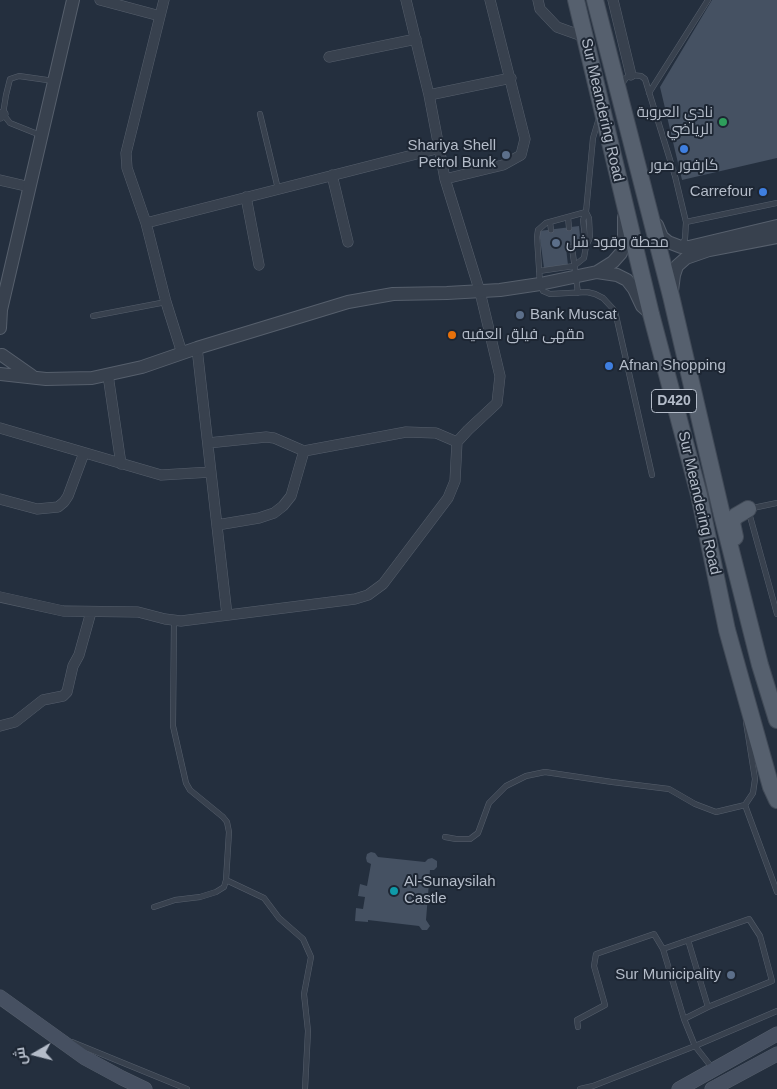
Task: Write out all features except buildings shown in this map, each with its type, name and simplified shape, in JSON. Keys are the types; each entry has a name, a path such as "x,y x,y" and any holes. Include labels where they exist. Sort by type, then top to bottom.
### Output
{"main road":[{"name":"Sur Meandering Road","path":"576,0 651,314 699,495 727,630 743,692 771,787 777,800"},
{"name":"Sur Meandering Road","path":"595,0 644,197 671,296 744,600 777,720"},
{"path":"709,455 721,491 727,499 737,506 748,509"},
{"path":"744,600 745,581 732,523 736,516 748,509"},
{"path":"0,997 55,1035 84,1058 145,1089"},
{"path":"678,1089 777,1034"},
{"path":"719,1088 777,1054"}],"street":[{"path":"0,328 1,311 73,0"},
{"path":"100,0 160,16"},
{"path":"164,0 126,153 127,168 146,222 166,302 182,353"},
{"path":"0,597 63,611 138,612 174,620 188,620 355,600 379,588 448,498 455,480 457,442 496,403 500,376 480,292 445,179 429,95 406,0"},
{"path":"445,179 503,165 521,155 525,139 490,0"},
{"path":"538,0 540,9 557,27 585,37"},
{"path":"613,0 631,75"},
{"path":"329,57 416,39"},
{"path":"429,95 510,78"},
{"path":"146,222 440,148"},
{"path":"332,175 348,242"},
{"path":"0,180 30,187"},
{"path":"246,197 259,265"},
{"path":"644,197 662,237 668,242 681,247 689,247 777,226"},
{"path":"597,272 614,262 621,253 624,242 624,204"},
{"path":"671,296 672,282 677,266 686,258 709,250 777,237"},
{"path":"0,374 34,378 78,379 108,375 142,367 326,308 370,297 393,294 480,292 540,284 575,271 617,275 627,280 634,289 642,306 651,314"},
{"path":"197,348 227,614"},
{"path":"0,368 1,353"},
{"path":"1,353 34,378"},
{"path":"108,375 121,464"},
{"path":"0,428 161,475 211,472"},
{"path":"208,443 274,438 304,451 406,432 436,433 457,442"},
{"path":"217,525 259,518 274,513 283,506 291,496 304,451"},
{"path":"0,499 37,509 58,507 68,496 84,453"},
{"path":"0,726 15,722 43,700 63,696 67,692 73,666 79,655 92,612"}],"lane":[{"path":"649,93 708,0"},
{"path":"618,93 622,82 631,75 641,76 645,79 686,222 685,238 681,247"},
{"path":"42,135 10,123 2,115 6,95 10,80 19,76 54,81"},
{"path":"575,271 584,258 586,246 590,238 589,218 586,212 593,138 602,111"},
{"path":"260,114 278,189"},
{"path":"686,222 777,203"},
{"path":"586,212 543,225 537,234 540,284 543,291 550,294 587,292 603,298 614,311 652,475"},
{"path":"568,217 569,228"},
{"path":"550,222 551,230"},
{"path":"572,247 578,293"},
{"path":"539,271 554,268 575,271"},
{"path":"93,316 166,302"},
{"path":"777,503 748,509 777,614"},
{"path":"154,907 174,900 200,897 216,892 224,886 226,880 229,832 227,822 190,790 186,783 173,726 174,620"},
{"path":"445,837 470,839 478,833 489,803 506,786 526,776 545,772 670,789 696,804 716,812 745,805 753,794 755,779 746,728 743,692"},
{"path":"745,805 777,892"},
{"path":"226,880 264,898 279,918 303,939 311,957 304,994 308,1031 305,1089"},
{"path":"663,949 749,919 760,936 772,981 708,1007 684,1020"},
{"path":"578,1026 577,1020 605,1005 594,966 596,954 654,934 663,949 684,1020 695,1046 714,1069"},
{"path":"688,940 708,1007"},
{"path":"580,1089 593,1086 695,1046 777,1011"},
{"path":"55,1035 187,1089"}],"place":[{"name":"نادي العروبة الرياضي","path":"723,122"},
{"name":"كارفور صور","path":"684,149"},
{"name":"Shariya Shell Petrol Bunk","path":"506,155"},
{"name":"Carrefour","path":"763,192"},
{"name":"محطة وقود شل","path":"556,243"},
{"name":"Bank Muscat","path":"520,315"},
{"name":"مقهى فيلق العفيه","path":"452,335"},
{"name":"Afnan Shopping","path":"609,366"},
{"name":"Al-Sunaysilah Castle","path":"394,891"},
{"name":"Sur Municipality","path":"731,975"}]}
